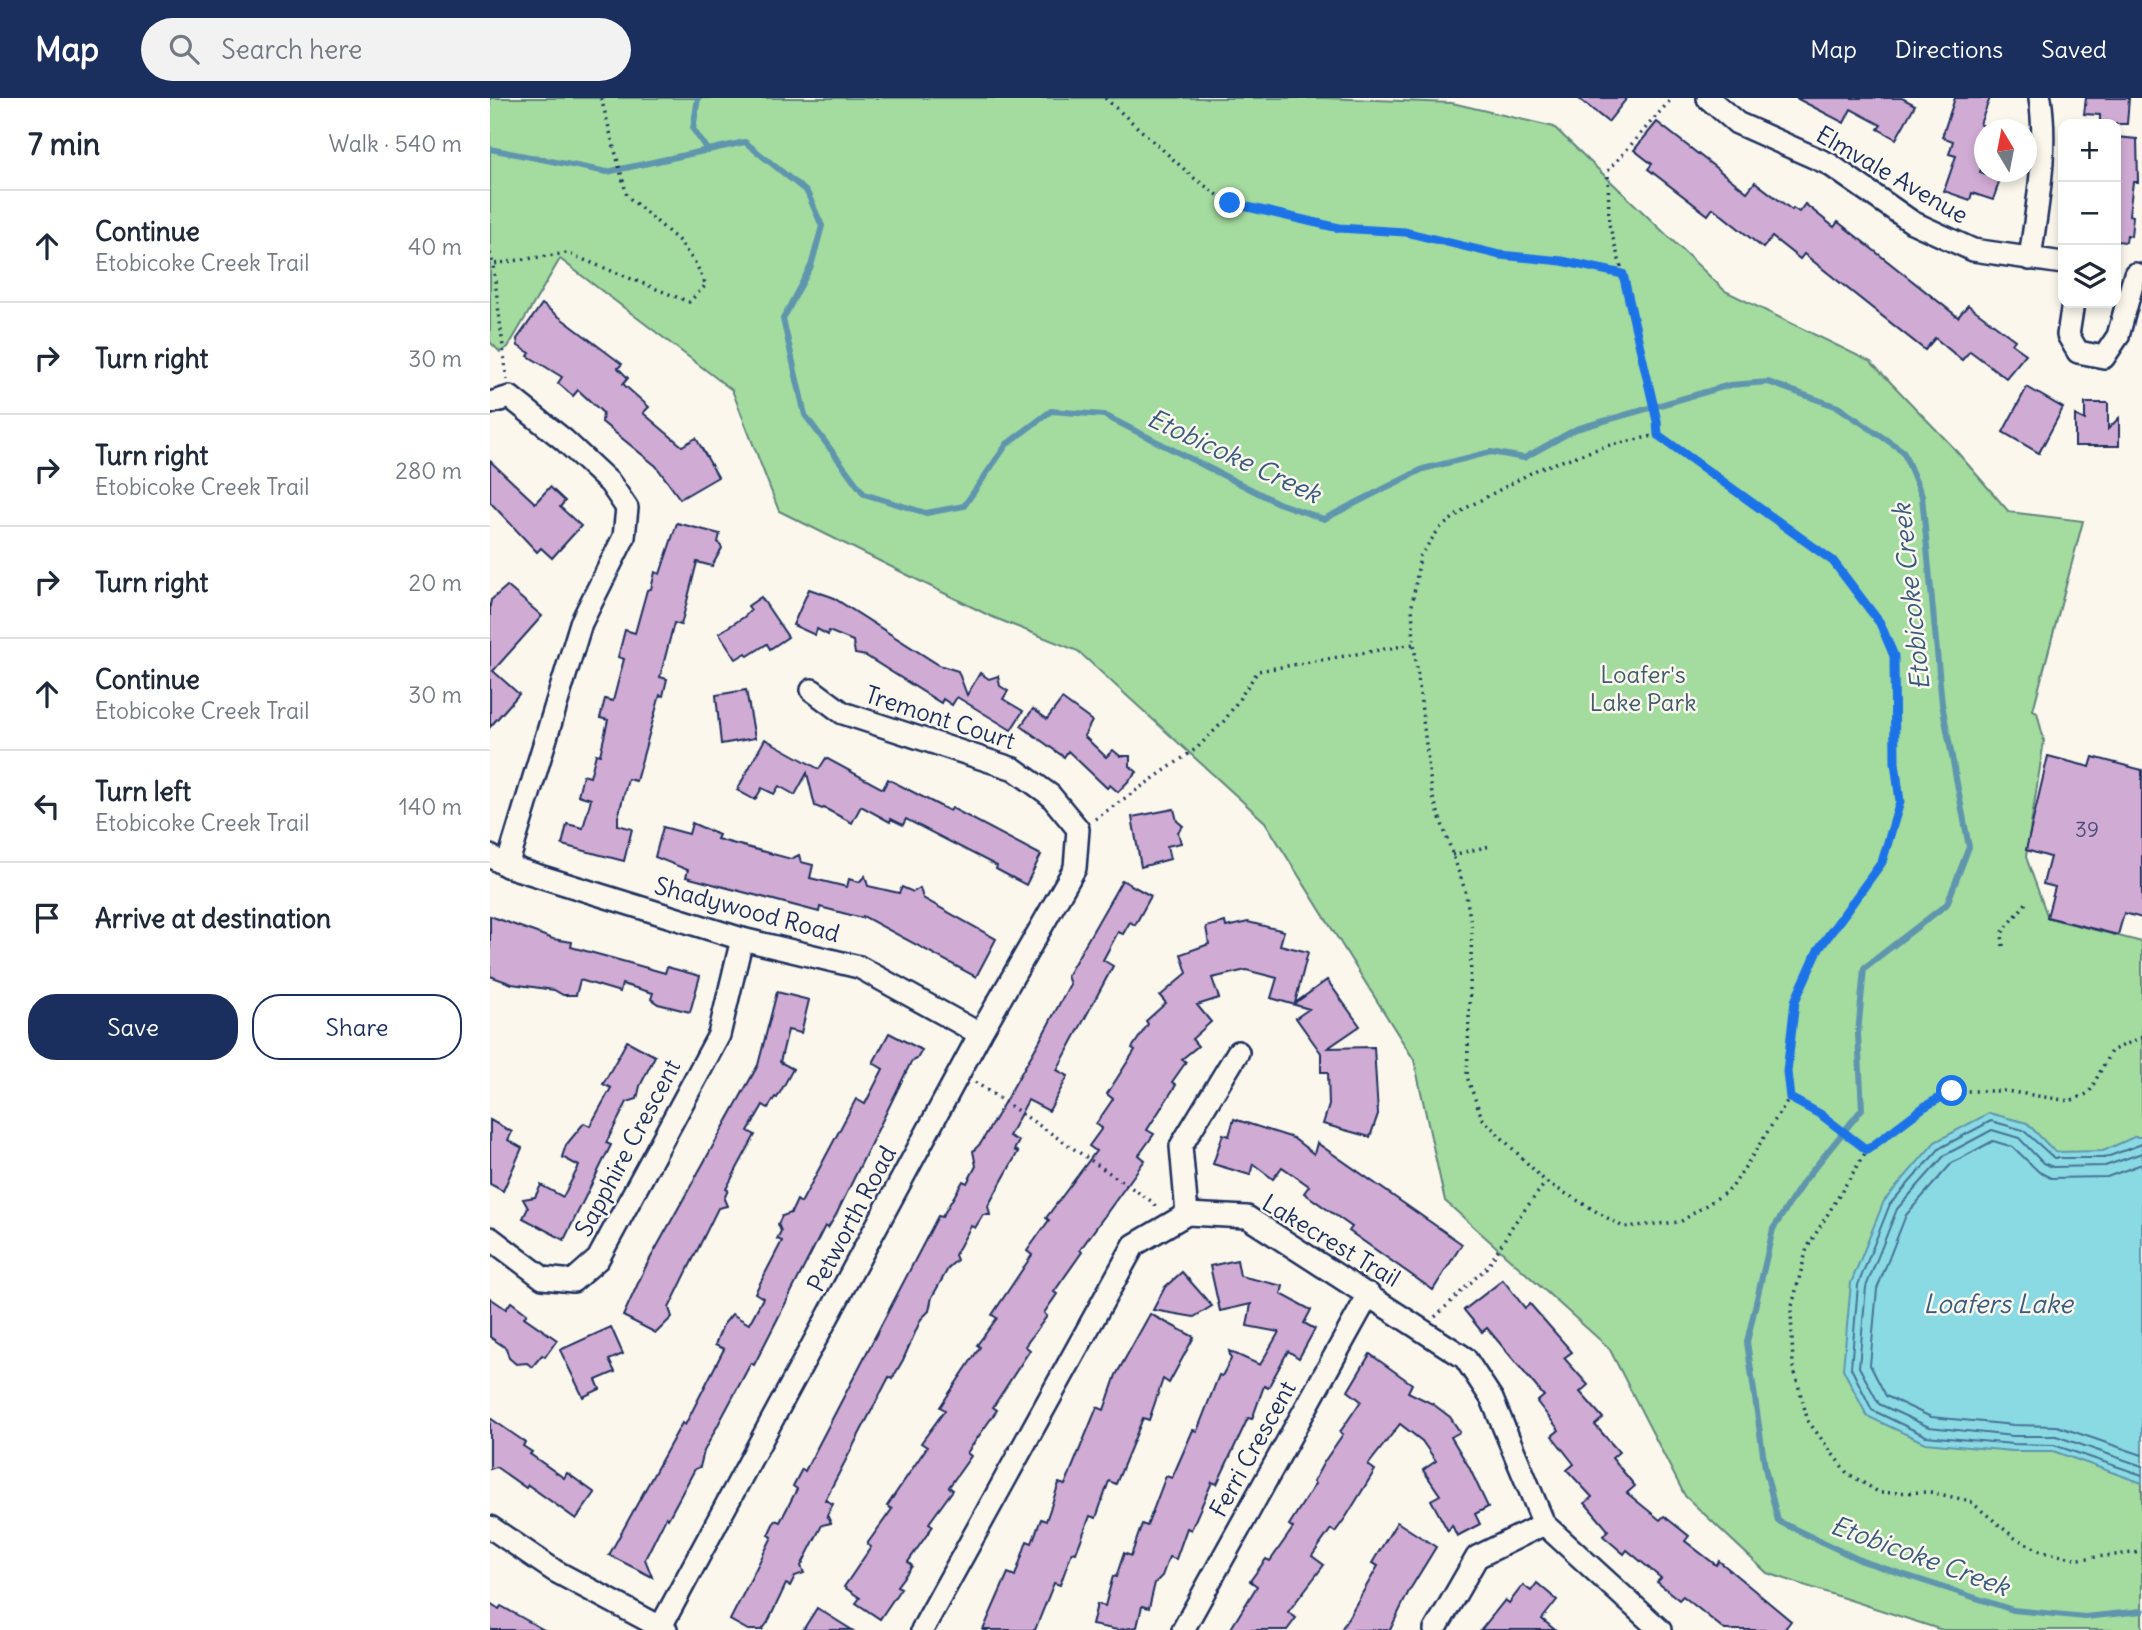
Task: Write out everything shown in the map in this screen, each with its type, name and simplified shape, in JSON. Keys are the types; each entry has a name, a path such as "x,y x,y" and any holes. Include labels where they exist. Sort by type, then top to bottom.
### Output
{"street":[{"name":"Elmvale Avenue","path":"1708,98 1737,123 1829,164 1912,222 1973,250 2058,263"},
{"path":"2030,259 2045,129 2040,98"},
{"path":"2072,308 2068,335 2078,352 2104,357 2118,336 2131,273"},
{"path":"498,861 581,623 624,537 627,508 610,483 564,440 500,400"},
{"name":"Tremont Court","path":"812,690 843,713 1014,769 1086,825"},
{"name":"Petworth Road","path":"662,1629 980,1034 1075,868 1086,825"},
{"name":"Shadywood Road","path":"498,861 742,939 859,967 980,1034"},
{"name":"Sapphire Crescent","path":"490,1238 544,1278 573,1281 598,1259 719,1035 742,939"},
{"path":"922,1630 1134,1245 1178,1219 1181,1146 1238,1052"},
{"name":"Lakecrest Trail","path":"1178,1219 1247,1217 1424,1328 1465,1358 1492,1399 1544,1524 1660,1630"},
{"name":"Ferri Crescent","path":"1183,1630 1369,1294"},
{"path":"1435,1630 1477,1557 1544,1524"},
{"path":"490,1527 555,1571 662,1629"}],"path":[{"path":"493,264 567,253 689,302 706,285 696,264 678,240 627,196 601,98"},
{"path":"1105,98 1194,178 1230,203 1339,228 1405,232 1500,255 1562,261 1623,274"},
{"path":"1658,435 1623,274 1609,224 1608,171 1672,98"},
{"path":"490,253 493,264 500,400"},
{"path":"1658,435 1833,561 1880,623 1894,656 1895,762 1900,802 1882,862 1818,950 1795,1001 1787,1072 1790,1098 1731,1189 1680,1222 1623,1227 1546,1182 1482,1118 1467,1077 1472,929 1465,890 1433,795 1412,606 1419,556 1438,529 1466,508 1538,469 1606,446 1658,435"},
{"path":"1086,825 1196,748 1225,720 1258,671 1414,643"},
{"path":"1452,855 1490,846"},
{"path":"2003,946 2002,933 2027,902"},
{"path":"2142,1037 2111,1051 2089,1093 2070,1101 2006,1091 1952,1091 1924,1107 1867,1150 1807,1248 1791,1310 1793,1366 1808,1421 1847,1473 1880,1493 1930,1492 1969,1501 2015,1538 2043,1552 2079,1559 2142,1552"},
{"path":"973,1080 1178,1219"},
{"path":"1790,1098 1820,1114 1867,1150"},
{"path":"1424,1328 1489,1265 1546,1182"}],"green space":[{"name":"Loafer's Lake Park","path":"490,98 1325,98 1452,103 1554,127 1725,291 1871,362 1951,445 2009,512 2083,521 2033,710 2037,712 2044,741 2026,857 2048,918 2142,942 2142,1630 1942,1630 1767,1573 1685,1496 1609,1348 1445,1201 1414,1060 1265,822 1078,651 990,616 779,511 732,390 560,259 508,347 500,352 490,342"}],"water":[{"name":"Loafers Lake","path":"1989,1113 2027,1123 2055,1152 2103,1151 2134,1137 2142,1137 2142,1483 2053,1451 2012,1451 1925,1443 1867,1416 1843,1369 1851,1283 1884,1201 1935,1142"}],"building":[{"path":"1578,98 1627,98 1608,122"},
{"path":"1796,98 1902,98 1915,105 1896,139 1878,129 1881,125 1851,109 1844,123"},
{"path":"1955,98 1990,98 1982,119 1974,119 1974,182 1999,182 1993,200 1972,193 1970,200 1944,191 1956,156 1949,154 1953,141 1942,137"},
{"path":"2086,98 2129,98 2127,124 2121,124 2121,119 2100,119 2100,115 2084,114"},
{"path":"1657,122 1747,192 1755,182 1792,210 1793,208 1799,212 1805,204 1834,227 1838,222 1958,317 1968,305 2015,340 2012,344 2026,354 2006,378 1970,351 1962,360 1935,338 1925,350 1804,254 1800,259 1772,237 1763,248 1713,208 1708,215 1648,169 1652,164 1634,150"},
{"path":"2121,137 2137,139 2138,182 2133,182 2129,215 2133,216 2131,236 2127,235 2126,242 2121,242"},
{"path":"542,304 622,364 618,368 628,378 623,384 649,407 643,413 682,446 696,438 718,477 680,499 656,466 602,422 603,413 578,390 573,396 558,383 562,377 528,356 530,353 518,346 517,339"},
{"path":"2027,387 2063,408 2039,453 2003,432"},
{"path":"2085,403 2108,403 2108,429 2119,418 2119,446 2075,446 2075,415 2085,420"},
{"path":"490,461 535,503 550,487 565,501 560,507 581,526 552,558 541,548 537,552 490,502"},
{"path":"677,523 720,534 718,542 722,548 712,566 697,562 681,625 674,623 660,677 667,679 663,696 660,695 636,781 628,779 618,817 618,825 632,829 624,861 562,845 567,824 583,828 591,799 578,795 583,775 590,777 596,754 600,755 608,720 600,718 605,699 613,701 624,659 618,657 625,630 635,633 647,590 651,589 655,572 660,574"},
{"path":"507,586 542,616 493,671 519,694 490,727 490,605 491,600"},
{"path":"809,589 832,597 939,665 958,671 967,695 980,673 989,679 998,676 1000,686 1008,691 1003,699 1023,711 1011,730 957,697 952,705 943,699 941,703 866,656 855,654 853,641 829,631 828,635 817,629 815,635 793,625"},
{"path":"761,597 788,637 770,649 767,644 748,656 746,653 736,659 719,633 744,617 751,610 748,606"},
{"path":"746,690 755,738 721,744 716,695"},
{"path":"1062,699 1092,721 1084,736 1106,757 1113,750 1120,756 1130,756 1130,766 1137,772 1118,792 1110,785 1107,788 1068,751 1064,757 1021,726 1033,709 1047,719"},
{"path":"765,739 819,769 826,758 883,789 888,779 950,811 952,808 1041,855 1026,885 996,869 997,866 906,819 903,825 891,819 890,822 861,806 852,823 815,806 807,773 795,795 779,786 774,794 762,788 755,800 737,790"},
{"path":"2048,756 2090,767 2093,757 2142,770 2142,918 2124,913 2118,935 2047,917 2055,887 2043,884 2050,857 2026,850"},
{"path":"1174,809 1177,821 1183,826 1178,832 1181,843 1167,846 1170,859 1141,867 1132,817"},
{"path":"692,823 719,835 717,839 791,859 799,855 801,862 813,865 810,878 847,887 849,879 859,882 865,876 868,886 899,893 902,887 913,892 920,888 923,898 996,939 976,977 863,916 862,918 820,907 819,912 686,877 688,870 655,857 663,827 689,834"},
{"path":"1122,880 1151,896 1135,925 1130,922 1123,934 1118,932 1103,960 1113,966 1057,1070 1068,1076 1049,1111 1028,1100 1009,1136 1019,1141 1014,1150 1018,1152 988,1206 990,1215 983,1215 975,1228 971,1226 955,1255 957,1260 949,1267 932,1297 929,1311 921,1319 892,1379 889,1377 825,1500 833,1504 827,1515 831,1523 822,1525 801,1566 804,1573 795,1576 790,1586 786,1584 762,1630 748,1630 730,1620 772,1537 768,1535 775,1520 780,1522 797,1489 793,1486 802,1469 805,1471 938,1216 942,1217 963,1181 967,1183 976,1166 973,1151 981,1143 1039,1042 1070,984 1067,976"},
{"path":"490,916 553,939 572,942 571,947 665,973 667,967 700,976 690,1012 658,1004 651,999 653,993 622,984 620,992 580,980 576,995 563,995 554,990 512,984 490,976"},
{"path":"1225,922 1226,927 1248,922 1284,931 1280,945 1308,952 1295,1003 1327,980 1360,1026 1328,1048 1374,1047 1378,1114 1370,1137 1323,1124 1329,1105 1328,1072 1321,1072 1321,1053 1296,1018 1309,1009 1271,998 1277,978 1246,970 1212,978 1219,998 1197,1005 1211,1022 1192,1039 1198,1046 1182,1059 1186,1062 1172,1082 1176,1085 1147,1130 1154,1134 1139,1155 1145,1160 1080,1250 1082,1252 1054,1292 1057,1294 1044,1313 1047,1316 1025,1346 1030,1350 993,1407 997,1410 967,1453 971,1456 949,1487 953,1490 929,1523 933,1526 908,1562 912,1566 897,1586 901,1588 880,1619 856,1603 860,1598 844,1587 871,1547 867,1544 892,1509 887,1506 927,1447 921,1443 945,1410 940,1407 980,1347 977,1345 997,1318 992,1315 1032,1255 1027,1251 1049,1220 1046,1218 1096,1151 1089,1146 1102,1128 1096,1124 1113,1099 1107,1094 1135,1050 1132,1048 1148,1024 1146,1021 1166,1003 1160,996 1187,973 1181,954 1209,944 1206,927"},
{"path":"777,992 809,1000 801,1033 788,1030 780,1062 793,1069 777,1098 775,1097 768,1108 763,1105 748,1131 755,1135 726,1189 728,1190 724,1199 727,1206 718,1208 669,1308 672,1317 656,1333 623,1316 645,1268 758,1065"},
{"path":"889,1033 922,1050 917,1059 911,1062 836,1215 828,1228 825,1226 754,1365 751,1363 704,1451 700,1467 695,1469 668,1519 666,1517 645,1559 652,1577 609,1555 682,1423 685,1425 724,1349 715,1345 723,1325 732,1314 749,1324 763,1298 755,1293 782,1241 777,1239 781,1231 778,1224 782,1216 791,1213 797,1200 801,1203 856,1099 865,1104 883,1069 873,1063"},
{"path":"627,1041 655,1056 640,1086 637,1099 627,1102 606,1143 611,1145 564,1240 523,1218 528,1208 523,1199 535,1197 541,1185 563,1197 579,1166 562,1157 566,1145 584,1123 590,1126 611,1088 603,1084"},
{"path":"1234,1119 1293,1138 1314,1154 1317,1143 1462,1244 1433,1290 1349,1231 1352,1227 1304,1193 1309,1186 1282,1167 1273,1179 1253,1164 1250,1175 1213,1164 1223,1134 1229,1136"},
{"path":"490,1120 512,1132 508,1140 522,1148 503,1191 490,1184"},
{"path":"1237,1260 1240,1276 1283,1286 1281,1294 1311,1310 1304,1323 1315,1329 1299,1358 1288,1351 1268,1388 1264,1386 1252,1419 1248,1418 1217,1484 1212,1482 1191,1530 1187,1528 1176,1559 1169,1557 1162,1576 1155,1583 1149,1608 1142,1606 1137,1627 1118,1630 1092,1625 1097,1604 1105,1606 1113,1576 1116,1577 1124,1553 1131,1556 1142,1524 1147,1526 1166,1476 1172,1478 1193,1430 1197,1431 1219,1375 1222,1376 1231,1359 1229,1351 1260,1365 1279,1332 1247,1326 1251,1304 1220,1311 1210,1266"},
{"path":"1182,1272 1212,1306 1194,1317 1153,1310 1165,1287"},
{"path":"1503,1280 1525,1308 1530,1304 1572,1352 1564,1358 1588,1385 1580,1392 1603,1418 1595,1425 1619,1452 1612,1458 1635,1486 1627,1493 1660,1520 1664,1516 1689,1536 1685,1541 1716,1565 1719,1561 1791,1621 1784,1630 1725,1630 1683,1596 1679,1600 1657,1582 1661,1578 1627,1550 1624,1554 1603,1536 1608,1530 1585,1503 1592,1497 1567,1470 1574,1464 1552,1436 1559,1430 1537,1402 1544,1396 1487,1328 1482,1332 1464,1310"},
{"path":"490,1298 506,1309 511,1302 527,1314 524,1317 557,1340 545,1357 542,1355 532,1367 527,1363 516,1364 509,1358 506,1348 490,1337"},
{"path":"1150,1314 1194,1337 1169,1383 1163,1379 1149,1420 1143,1418 1116,1484 1109,1481 1096,1518 1090,1516 1076,1553 1072,1552 1060,1585 1054,1583 1035,1630 983,1630 1008,1573 1015,1576 1027,1541 1032,1543 1041,1519 1046,1521 1059,1483 1065,1485 1097,1407 1104,1410 1116,1375"},
{"path":"611,1327 623,1354 609,1360 615,1372 596,1380 600,1389 583,1397 560,1350"},
{"path":"1370,1354 1412,1384 1408,1392 1433,1404 1450,1417 1460,1432 1451,1437 1488,1507 1475,1514 1480,1524 1457,1536 1452,1525 1448,1531 1431,1500 1440,1495 1423,1470 1436,1461 1422,1441 1400,1424 1368,1465 1375,1470 1346,1517 1335,1532 1331,1529 1312,1556 1324,1565 1288,1612 1296,1618 1287,1630 1230,1630 1257,1586 1250,1581 1266,1559 1270,1561 1293,1528 1289,1525 1343,1434 1340,1432 1361,1401 1348,1391"},
{"path":"490,1418 525,1442 523,1446 532,1452 530,1454 564,1478 567,1473 595,1493 576,1519 528,1485 526,1488 496,1467 490,1469"},
{"path":"1397,1522 1436,1547 1409,1591 1390,1630 1341,1630 1378,1566 1372,1563"},
{"path":"1537,1583 1557,1600 1542,1619 1555,1630 1481,1630 1505,1600 1509,1603 1523,1585 1531,1591"},
{"path":"490,1603 499,1609 501,1606 544,1630 490,1630"},
{"path":"817,1608 852,1630 803,1630"}],"waterway":[{"path":"698,98 693,129 708,151"},
{"name":"Etobicoke Creek","path":"490,149 607,172 745,142 807,192 822,226 811,266 783,319 805,415 864,494 926,513 964,506 1007,444 1051,411 1104,415 1278,503 1324,519 1423,469 1491,452 1524,458 1576,429 1730,385 1768,382 1838,407 1903,451 1922,496 1942,704 1969,847 1947,904 1864,968 1858,1034 1862,1109 1804,1181 1773,1229 1747,1342 1765,1468 1778,1521 1862,1561 2013,1610 2085,1617 2142,1611"}],"route":[{"path":"1230,203 1339,228 1405,232 1500,255 1562,261 1623,274 1658,435 1686,452 1765,514 1833,561 1880,623 1894,656 1895,762 1900,802 1882,862 1818,950 1795,1001 1787,1072 1790,1098 1820,1114 1867,1150 1924,1107 1952,1091"}]}
